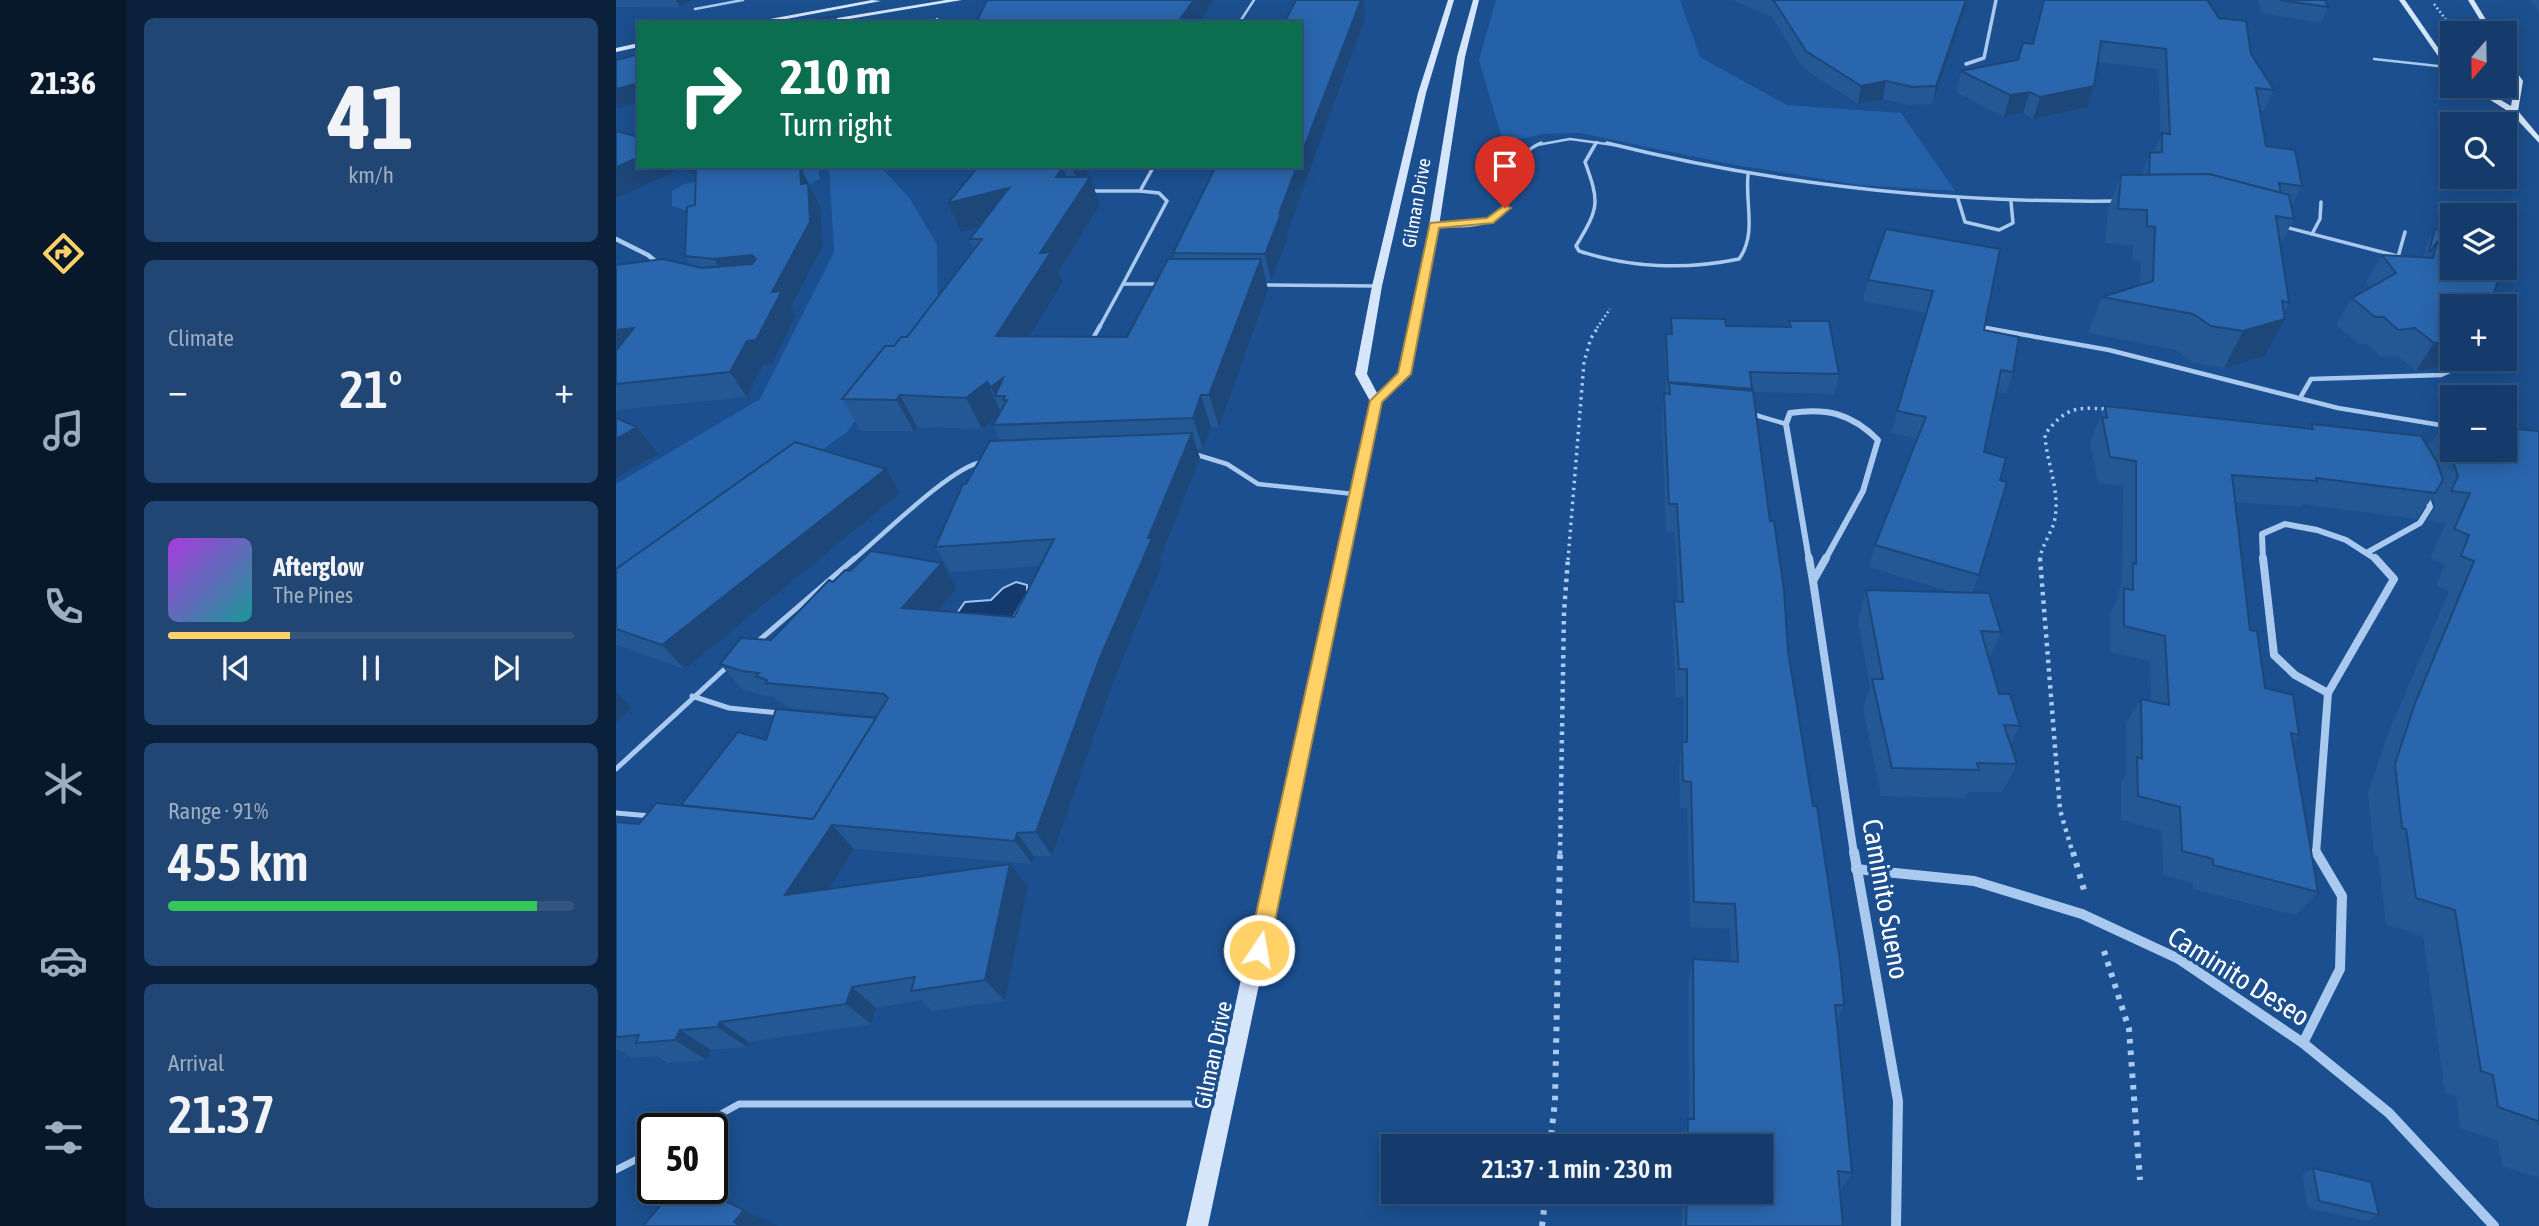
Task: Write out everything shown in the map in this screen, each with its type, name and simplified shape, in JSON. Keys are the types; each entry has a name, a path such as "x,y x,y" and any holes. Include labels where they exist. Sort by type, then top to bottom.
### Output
{"main road":[{"path":"764,21 886,0"},
{"path":"821,21 923,2 959,0"},
{"name":"Gilman Drive","path":"1376,401 1361,374 1377,286 1422,93 1451,0"},
{"name":"Gilman Drive","path":"1197,1226 1226,1104 1354,494 1376,401 1404,374 1434,226 1461,57 1476,0"},
{"path":"2402,0 2440,57"},
{"path":"2471,0 2484,21"},
{"path":"616,50 637,45"},
{"path":"2492,98 2514,111 2539,141"},
{"path":"2514,111 2516,98"}],"street":[{"path":"1966,64 1984,58 1996,0"},
{"path":"616,239 648,255 666,269"},
{"path":"1786,424 1790,413 1820,409 1861,423 1878,440 1863,491 1813,581"},
{"name":"Caminito Sueno","path":"1786,424 1813,581 1856,869 1898,1101 1896,1226"},
{"path":"2368,552 2420,523 2430,507 2423,485"},
{"path":"2303,1043 2340,969 2342,896 2316,856 2328,693 2394,579 2383,562 2345,537 2316,528 2285,524 2262,534 2264,587 2274,655 2295,675 2328,693"},
{"name":"Caminito Deseo","path":"1856,869 1974,881 2094,919 2179,959 2303,1043 2389,1113 2494,1226"}],"lane":[{"path":"695,9 743,0"},
{"path":"1240,21 1254,0"},
{"path":"2374,59 2440,70"},
{"path":"1434,226 1480,223 1497,218 1505,208 1512,169 1521,154 1557,140 1597,142 1748,175 1840,189 1958,200 2119,201"},
{"path":"1597,142 1585,162 1598,197 1589,224 1576,246 1579,251 1592,257 1617,261 1687,264 1739,259 1745,253 1748,239 1748,175"},
{"path":"1140,191 1153,168"},
{"path":"1084,353 1167,201 1155,191 1088,191"},
{"path":"1958,200 1965,222 1999,230 2013,223 2011,202"},
{"path":"2312,234 2320,219 2321,202"},
{"path":"2274,224 2407,259"},
{"path":"2398,257 2404,232"},
{"path":"1124,284 1162,284"},
{"path":"1255,284 1377,286"},
{"path":"1986,328 2109,350 2300,398 2440,425"},
{"path":"2300,398 2311,379 2420,377 2441,375 2450,371"},
{"path":"1740,413 1786,424"},
{"path":"1185,453 1199,453 1227,464 1258,484 1354,494"},
{"path":"752,646 944,483 975,463 989,462"},
{"path":"616,769 692,696 732,663"},
{"path":"692,696 729,708 795,714"},
{"path":"616,813 655,817"},
{"path":"723,1113 739,1104 1226,1104"},
{"path":"616,1170 637,1159"}],"path":[{"path":"2432,0 2447,21"},
{"path":"1551,1134 1555,1101 1564,612 1584,362 1591,338 1609,309"},
{"path":"2119,410 2078,407 2060,415 2045,433 2046,460 2056,491 2055,519 2040,556 2060,810 2129,1029 2140,1180"},
{"path":"1542,1226 1545,1204"}],"shaded area":[{"path":"1496,0 1680,0 1700,57 1787,105 1901,113 1955,191 1859,185 1730,164 1580,133 1544,134 1503,142 1479,60"},
{"path":"769,168 818,168 820,179 806,186 685,210 672,206 672,191 685,184"},
{"path":"829,168 882,168 910,199 937,245 938,306 847,432 616,600 616,484 760,399 834,252"},
{"path":"1016,582 1027,585 1027,593 1013,618 950,623 965,602 991,600 1003,588"}],"building":[{"path":"987,0 1194,0 1178,21 977,21"},
{"path":"1296,0 1361,0 1302,153 1302,21 1285,21"},
{"path":"1772,0 1966,0 1936,86 1912,87 1886,81 1861,86 1806,51"},
{"path":"2044,0 2207,0 2219,18 2246,21 2251,54 2274,90 2256,88 2266,146 2295,150 2302,186 2279,183 2281,193 2209,174 2149,175 2150,153 2162,152 2162,133 2170,134 2166,49 2101,41 2094,86 2040,97 2030,92 2010,95 1961,71 2018,60 2023,43 2033,44"},
{"path":"2280,0 2325,0 2328,7"},
{"path":"836,17 835,21 803,21"},
{"path":"637,55 637,84 616,89 616,60"},
{"path":"616,131 637,136 637,158 616,167"},
{"path":"696,168 800,168 801,184 808,183 810,222 772,292 782,291 756,340 747,341 730,372 616,384 616,351 634,328 616,330 616,265 663,259 702,268 752,264 756,259 752,255 714,259 685,256 687,207 695,205"},
{"path":"977,168 1062,168 1056,177 1090,177 1040,253 1051,252 996,336 1127,337 1168,259 1261,259 1209,395 1201,395 1193,418 993,425 1007,400 1003,400 1005,396 995,396 1003,378 991,387 987,382 966,398 900,395 896,400 842,399 885,346 894,346 901,337 907,337 982,239 970,239 1009,188 948,203"},
{"path":"1215,168 1296,168 1265,254 1173,253"},
{"path":"2209,174 2289,195 2294,219 2276,216 2289,303 2282,301 2285,319 2243,331 2211,326 2193,314 2102,297 2153,281 2155,227 2147,226 2147,210 2118,209 2121,175"},
{"path":"1886,229 2000,249 1984,330 2019,337 2013,372 2001,370 1984,452 2006,458 2000,480 2007,482 1979,575 1875,545 1926,417 1897,411 1933,291 1868,280"},
{"path":"2435,229 2440,230 2440,243 2437,242 2429,251"},
{"path":"2437,242 2440,243 2440,280 2498,280 2493,294 2440,294 2440,342 2434,343 2415,328 2398,330 2384,317 2375,317 2352,298 2396,273 2382,255 2433,258"},
{"path":"1671,318 1725,319 1726,326 1791,327 1789,321 1829,321 1839,374 1750,372 1752,389 1668,382 1666,334 1672,334"},
{"path":"1669,383 1753,391 1770,521 1774,521 1784,590 1788,651 1813,806 1817,806 1840,961 1844,1005 1835,1005 1852,1173 1838,1171 1843,1226 1686,1226 1687,1204 1773,1204 1773,1134 1687,1134 1688,1119 1694,1119 1693,959 1738,962 1735,904 1694,902 1691,782 1683,781 1682,742 1687,742 1687,669 1679,669 1674,601 1683,602 1677,504 1669,504 1664,393 1670,394"},
{"path":"2105,406 2313,429 2311,424 2421,436 2437,462 2443,480 2435,493 2316,478 2317,481 2232,475 2250,630 2257,631 2265,688 2293,695 2299,735 2291,733 2318,892 2213,865 2213,859 2182,851 2180,807 2138,796 2137,757 2142,759 2141,699 2169,705 2165,636 2124,626 2124,588 2133,590 2133,563 2136,564 2136,461 2110,457 2102,417 2107,418"},
{"path":"616,418 637,427 616,439"},
{"path":"2517,429 2539,431 2539,1125 2538,1121 2498,1107 2493,1075 2481,1071 2455,910 2416,898 2406,829 2402,828 2395,764 2415,703 2474,561 2461,556 2469,535 2454,529 2470,493 2451,491 2458,476 2453,462 2517,462"},
{"path":"1192,433 1148,538 1152,538 1099,660 1036,832 1017,833 1015,841 832,825 785,895 1010,864 985,980 911,991 915,977 852,987 846,1004 720,1022 717,1027 680,1030 675,1040 636,1043 639,1035 616,1037 616,822 639,824 656,803 813,819 888,698 884,694 766,683 767,680 756,676 759,673 720,664 741,638 771,640 829,580 833,582 845,570 850,571 871,551 942,563 902,608 1014,617 1054,539 935,547 963,484 966,484 990,441"},
{"path":"795,442 886,469 662,645 616,629 616,569"},
{"path":"1866,590 1989,593 2001,632 1981,631 1999,694 2010,694 2020,726 2004,725 2017,764 1977,763 1979,770 1892,768 1872,679 1883,679"},
{"path":"776,709 876,718 813,819 681,805 738,732 766,740"},
{"path":"2313,1168 2371,1182 2379,1215 2319,1201"},
{"path":"728,1202 744,1210 734,1222 741,1226 643,1226 662,1204"}],"route":[{"path":"1259,950 1354,494 1376,401 1404,374 1434,226 1489,221 1497,218 1505,208"}]}
